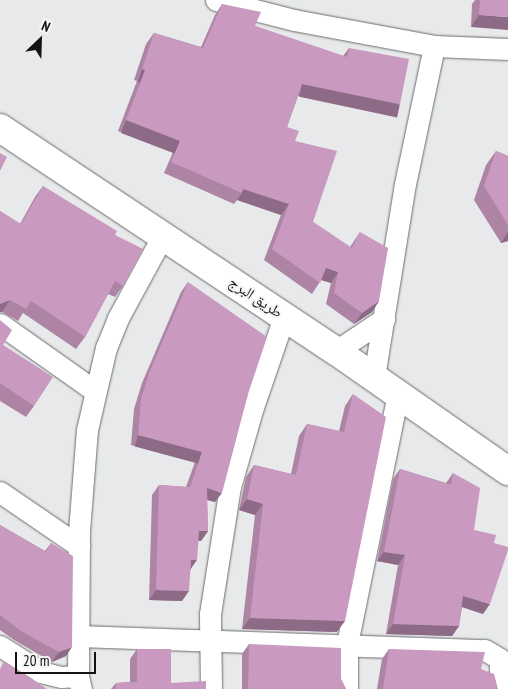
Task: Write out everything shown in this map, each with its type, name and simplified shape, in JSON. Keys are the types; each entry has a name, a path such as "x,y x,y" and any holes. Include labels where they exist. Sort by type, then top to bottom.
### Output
{"street":[{"path":"216,0 294,20 434,46 508,49"},
{"path":"374,377 405,184 434,46"},
{"name":"طريق البرج","path":"0,128 336,351 508,471"},
{"path":"0,646 41,672 79,683 81,478 95,391 118,318 163,235"},
{"path":"210,689 210,614 230,487 284,317"},
{"path":"336,351 384,318"},
{"path":"0,324 95,391"},
{"path":"346,689 347,644 398,394"},
{"path":"0,492 79,546"},
{"path":"78,636 347,644 491,651 500,659 500,689"}],"building":[{"path":"480,0 508,0 508,17 479,15"},
{"path":"222,4 261,12 255,26 347,57 349,48 409,59 400,104 302,84 287,127 299,131 295,141 337,151 313,222 352,248 360,232 388,248 379,301 362,313 334,293 338,272 326,268 320,283 272,249 289,204 243,189 242,193 171,162 180,141 126,120 145,70 142,69 154,33 203,48"},
{"path":"496,151 508,156 508,225 484,186"},
{"path":"0,153 7,157 0,171"},
{"path":"43,186 117,231 115,235 143,249 123,286 115,281 85,337 31,301 26,309 10,300 0,304 0,211 21,224"},
{"path":"188,282 267,337 248,394 222,493 207,488 208,531 199,531 197,560 191,560 189,591 156,590 159,485 190,487 202,452 138,435 141,399 149,373"},
{"path":"0,320 12,330 3,345 53,377 34,406 0,383"},
{"path":"353,394 386,417 345,621 250,618 263,504 247,499 254,465 296,475 307,424 344,432"},
{"path":"400,469 451,485 453,473 480,488 474,530 496,535 494,543 508,547 490,604 463,596 459,626 393,624 405,555 384,552"},
{"path":"0,525 46,552 51,543 73,556 72,647 59,652 21,631 0,615"},
{"path":"249,644 341,648 341,679 346,689 248,689"},
{"path":"137,649 171,649 171,683 206,681 206,689 116,689 116,683 137,682"},
{"path":"389,649 485,652 481,669 494,674 498,689 383,689"},
{"path":"4,661 47,689 0,689 0,669"}]}
